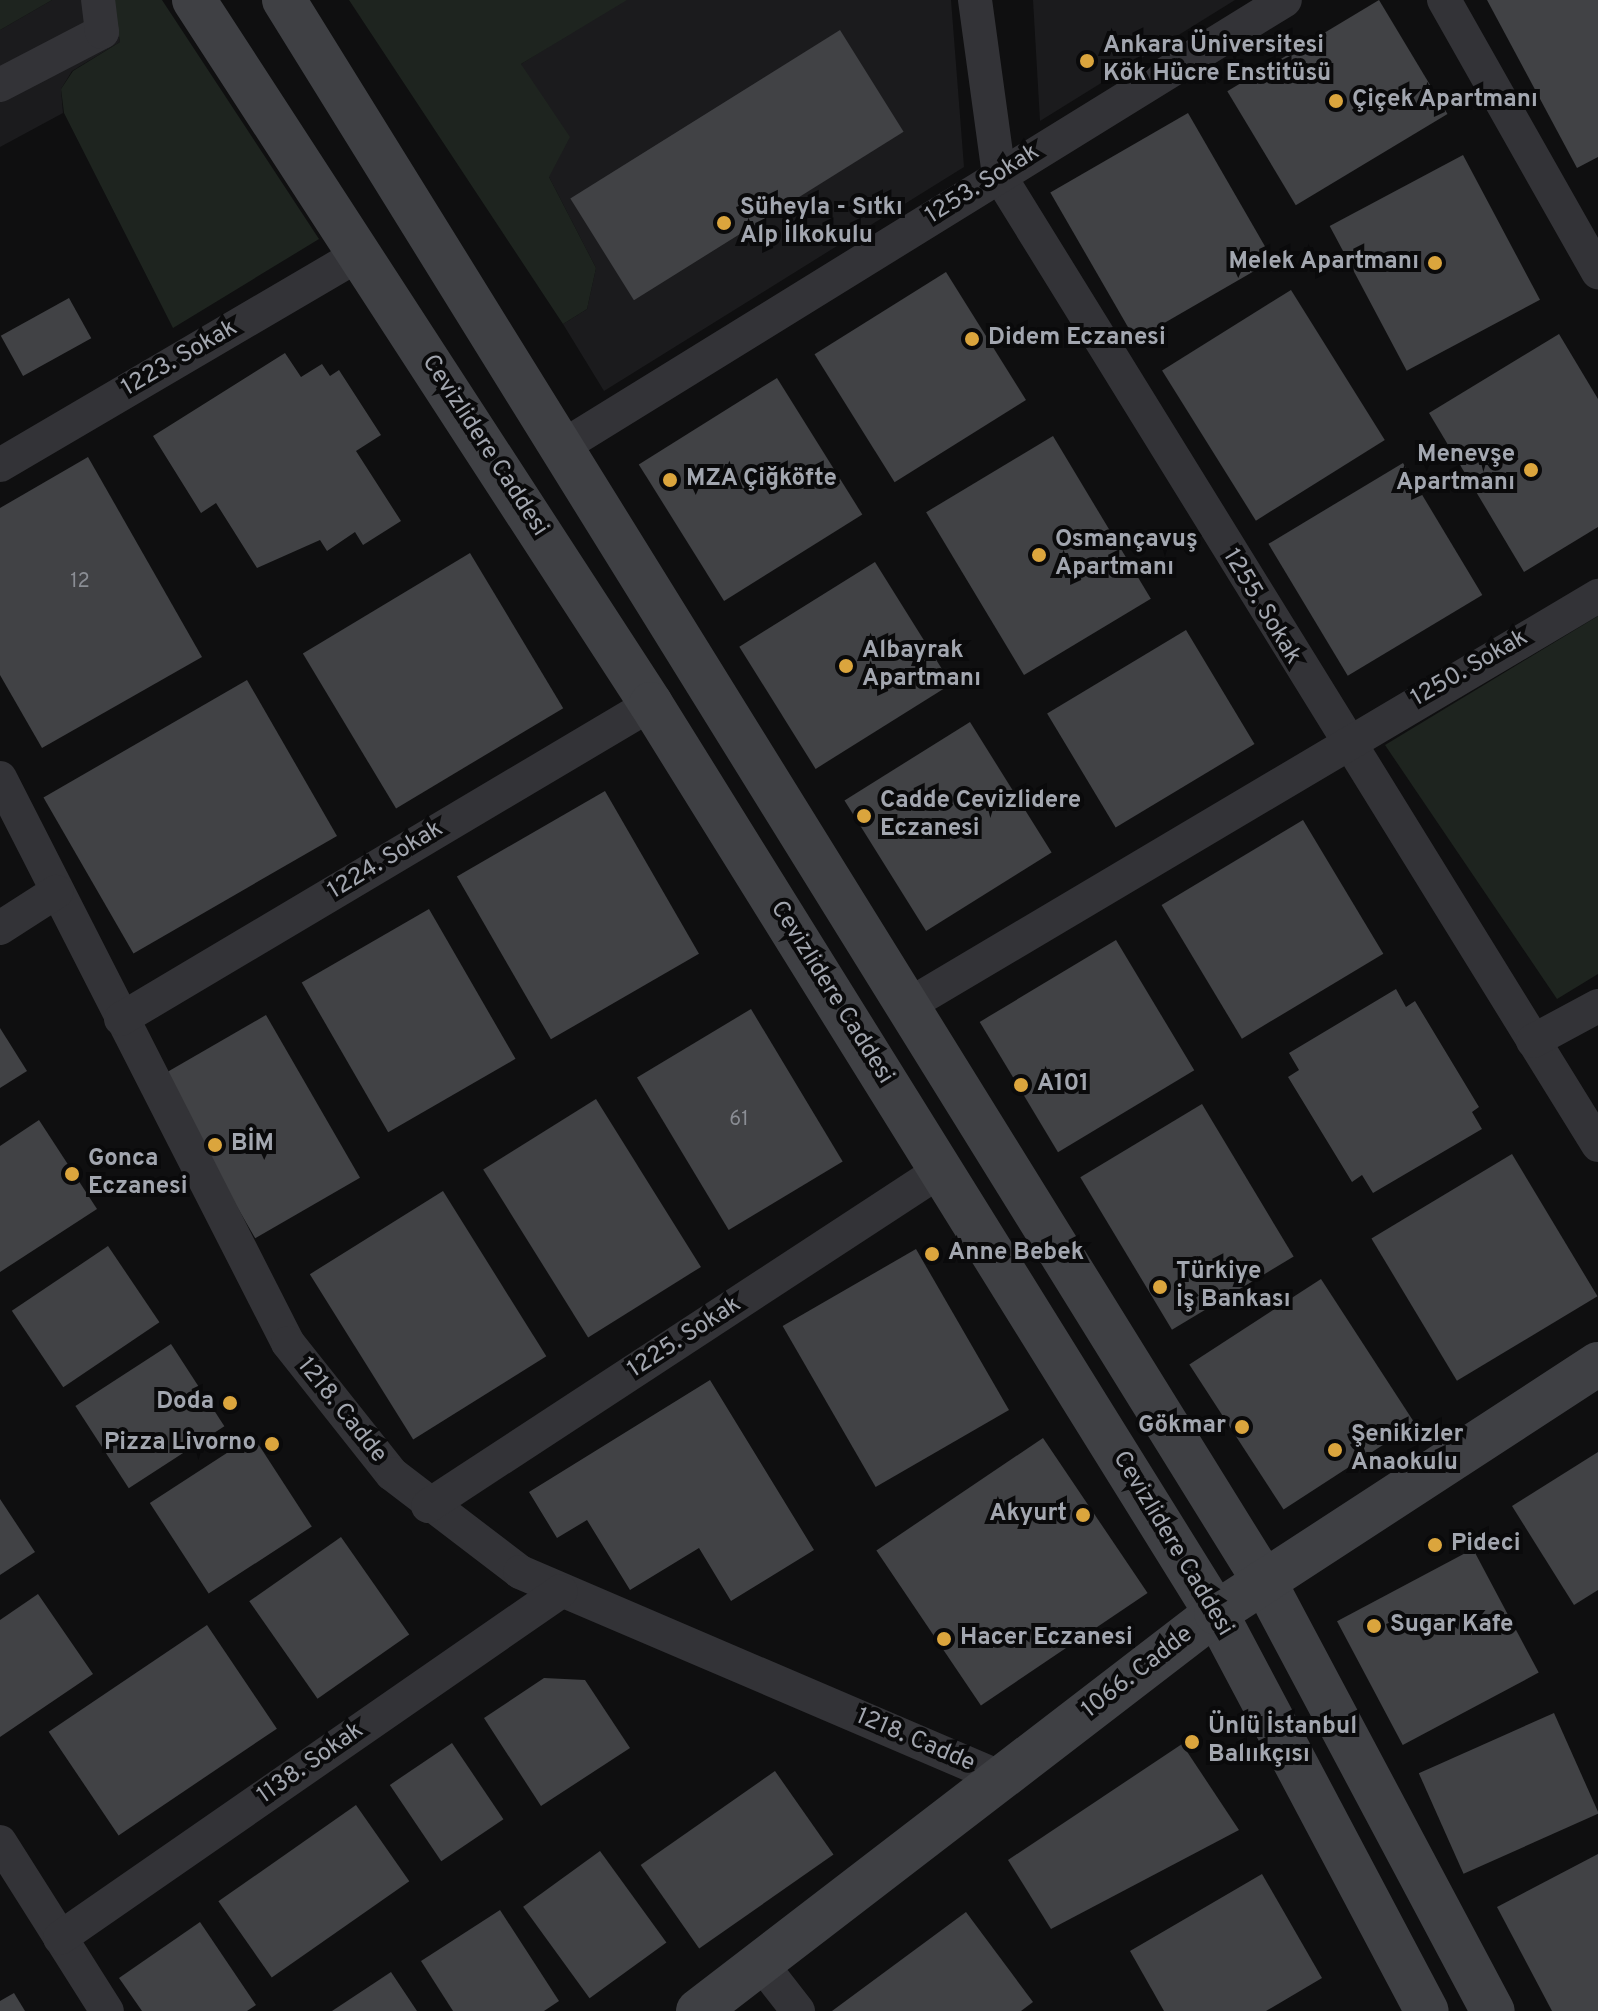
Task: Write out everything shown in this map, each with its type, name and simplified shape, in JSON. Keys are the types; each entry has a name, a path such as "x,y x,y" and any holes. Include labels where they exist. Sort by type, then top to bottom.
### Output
{"main road":[{"name":"Cevizlidere Caddesi","path":"194,0 651,704 1216,1613 1427,2011"},
{"path":"284,0 905,1007 1264,1581 1493,2011"},
{"name":"1066. Cadde","path":"698,2011 763,1966 1216,1613 1598,1364"}],"street":[{"path":"0,85 102,32 98,0"},
{"name":"1255. Sokak","path":"975,0 999,175 1343,742 1598,1145"},
{"name":"1253. Sokak","path":"560,448 1285,0"},
{"path":"1444,0 1598,272"},
{"name":"1223. Sokak","path":"0,465 360,254"},
{"name":"1250. Sokak","path":"905,1007 1343,742 1598,596"},
{"name":"1224. Sokak","path":"121,1019 651,704"},
{"name":"1218. Cadde","path":"0,778 288,1343 356,1436 428,1506 484,1549 561,1591 1004,1779"},
{"path":"0,928 56,892"},
{"path":"1533,1041 1598,1006"},
{"name":"1225. Sokak","path":"428,1506 941,1170"},
{"name":"1138. Sokak","path":"60,1938 561,1591"},
{"path":"0,1842 107,2011"},
{"path":"763,1966 798,2011"}],"shaded area":[{"path":"0,0 52,0 0,30"},
{"path":"52,0 113,0 120,42 72,71 61,89 63,113 0,147 0,30"},
{"path":"113,0 162,0 319,239 173,328 64,113 61,89 73,71 120,42"},
{"path":"349,0 627,0 521,64 570,137 549,177 596,268 587,309 563,324"},
{"name":"Süheyla - Sıtkı Alp İlkokulu","path":"623,0 951,0 964,167 604,391 563,324 587,309 596,268 549,177 521,64"},
{"name":"Ankara Üniversitesi Kök Hücre Enstitüsü","path":"1033,0 1235,0 1040,121"},
{"path":"1598,616 1598,974 1557,999 1385,745"}],"building":[{"name":"Çiçek Apartmanı","path":"1379,0 1448,114 1296,205 1227,91"},
{"path":"1487,0 1598,0 1598,157 1577,168"},
{"path":"840,30 904,132 634,300 570,199"},
{"path":"1188,113 1273,260 1135,340 1050,192"},
{"name":"Melek Apartmanı","path":"1463,155 1540,300 1407,371 1330,226"},
{"path":"946,272 1026,400 895,482 815,354"},
{"path":"1291,290 1385,440 1256,521 1162,371"},
{"path":"69,298 91,338 23,376 1,336"},
{"name":"Menevşe Apartmanı","path":"1559,334 1598,399 1598,527 1524,572 1429,413"},
{"path":"285,353 301,377 322,364 330,376 339,370 381,435 356,451 401,521 363,545 355,532 327,551 320,540 257,568 216,503 201,513 153,436"},
{"path":"777,378 862,515 724,601 639,464"},
{"name":"Osmançavuş Apartmanı","path":"1053,436 1151,599 1024,675 926,512"},
{"path":"88,457 202,657 42,748 0,675 0,508"},
{"path":"1403,463 1482,595 1348,676 1268,544"},
{"path":"470,553 563,708 396,809 303,653"},
{"name":"Albayrak Apartmanı","path":"875,562 951,684 816,769 739,647"},
{"path":"1186,630 1255,744 1116,827 1047,713"},
{"path":"247,680 337,836 133,953 43,798"},
{"path":"970,722 1052,853 926,931 844,800"},
{"path":"605,791 699,954 551,1039 457,876"},
{"path":"1303,820 1383,954 1242,1039 1162,905"},
{"path":"429,909 516,1059 388,1132 302,982"},
{"path":"1116,940 1194,1070 1058,1152 980,1022"},
{"path":"1396,989 1406,1007 1415,1001 1479,1107 1472,1112 1482,1129 1373,1193 1362,1175 1352,1182 1288,1077 1299,1070 1289,1053"},
{"path":"751,1009 843,1162 729,1230 637,1078"},
{"path":"266,1015 360,1178 255,1238 161,1076"},
{"path":"0,1028 27,1071 0,1088"},
{"path":"596,1099 701,1267 588,1337 483,1169"},
{"path":"1202,1104 1294,1257 1172,1330 1080,1177"},
{"path":"39,1120 97,1209 0,1272 0,1146"},
{"path":"1512,1154 1597,1296 1457,1381 1371,1238"},
{"path":"443,1191 546,1356 413,1440 310,1274"},
{"path":"108,1246 159,1322 63,1387 12,1311"},
{"path":"916,1249 1009,1410 876,1487 783,1326"},
{"path":"1321,1279 1415,1424 1284,1510 1189,1365"},
{"path":"171,1344 224,1426 129,1488 75,1406"},
{"path":"710,1380 814,1550 731,1601 699,1548 630,1590 587,1520 557,1538 529,1492"},
{"path":"253,1436 312,1527 209,1594 150,1503"},
{"path":"1043,1438 1148,1593 981,1705 876,1550"},
{"path":"1598,1452 1598,1590 1574,1605 1512,1506"},
{"path":"0,1499 35,1552 0,1575"},
{"path":"341,1537 409,1634 318,1699 249,1601"},
{"path":"1473,1549 1539,1673 1403,1745 1337,1621"},
{"path":"38,1594 93,1674 0,1737 0,1620"},
{"path":"207,1625 277,1729 119,1835 49,1732"},
{"path":"544,1678 585,1680 630,1748 541,1806 484,1718"},
{"path":"1554,1713 1598,1814 1464,1874 1419,1773"},
{"path":"452,1743 503,1819 441,1861 390,1785"},
{"path":"1182,1744 1239,1830 1051,1929 1008,1860"},
{"path":"775,1771 834,1855 699,1949 641,1865"},
{"path":"356,1805 409,1881 272,1978 218,1901"},
{"path":"600,1851 666,1942 590,1998 523,1907"},
{"path":"1598,1854 1598,2011 1552,2011 1497,1907"},
{"path":"1262,1874 1322,1978 1266,2011 1164,2011 1130,1951"},
{"path":"500,1910 559,2001 544,2011 453,2011 421,1961"},
{"path":"966,1912 1033,2002 1021,2011 832,2011"},
{"path":"200,1922 256,2005 247,2011 142,2011 119,1978"},
{"path":"391,1972 417,2011 332,2011"},
{"path":"14,1993 25,2011 0,2011 0,2001"}],"place":[{"name":"Ankara Üniversitesi Kök Hücre Enstitüsü","path":"1087,61"},
{"name":"Çiçek Apartmanı","path":"1336,101"},
{"name":"Süheyla - Sıtkı Alp İlkokulu","path":"724,223"},
{"name":"Melek Apartmanı","path":"1435,263"},
{"name":"Didem Eczanesi","path":"972,339"},
{"name":"Menevşe Apartmanı","path":"1531,470"},
{"name":"MZA Çiğköfte","path":"670,480"},
{"name":"Osmançavuş Apartmanı","path":"1039,555"},
{"name":"Albayrak Apartmanı","path":"846,666"},
{"name":"Cadde Cevizlidere Eczanesi","path":"864,816"},
{"name":"A101","path":"1021,1085"},
{"name":"BİM","path":"215,1145"},
{"name":"Gonca Eczanesi","path":"72,1174"},
{"name":"Anne Bebek","path":"932,1254"},
{"name":"Türkiye İş Bankası","path":"1160,1287"},
{"name":"Doda","path":"230,1403"},
{"name":"Gökmar","path":"1242,1427"},
{"name":"Pizza Livorno","path":"272,1444"},
{"name":"Şenikizler Anaokulu","path":"1335,1450"},
{"name":"Akyurt","path":"1083,1515"},
{"name":"Pideci","path":"1435,1545"},
{"name":"Sugar Kafe","path":"1374,1626"},
{"name":"Hacer Eczanesi","path":"944,1639"},
{"name":"Ünlü İstanbul Balııkçısı","path":"1192,1742"}]}
